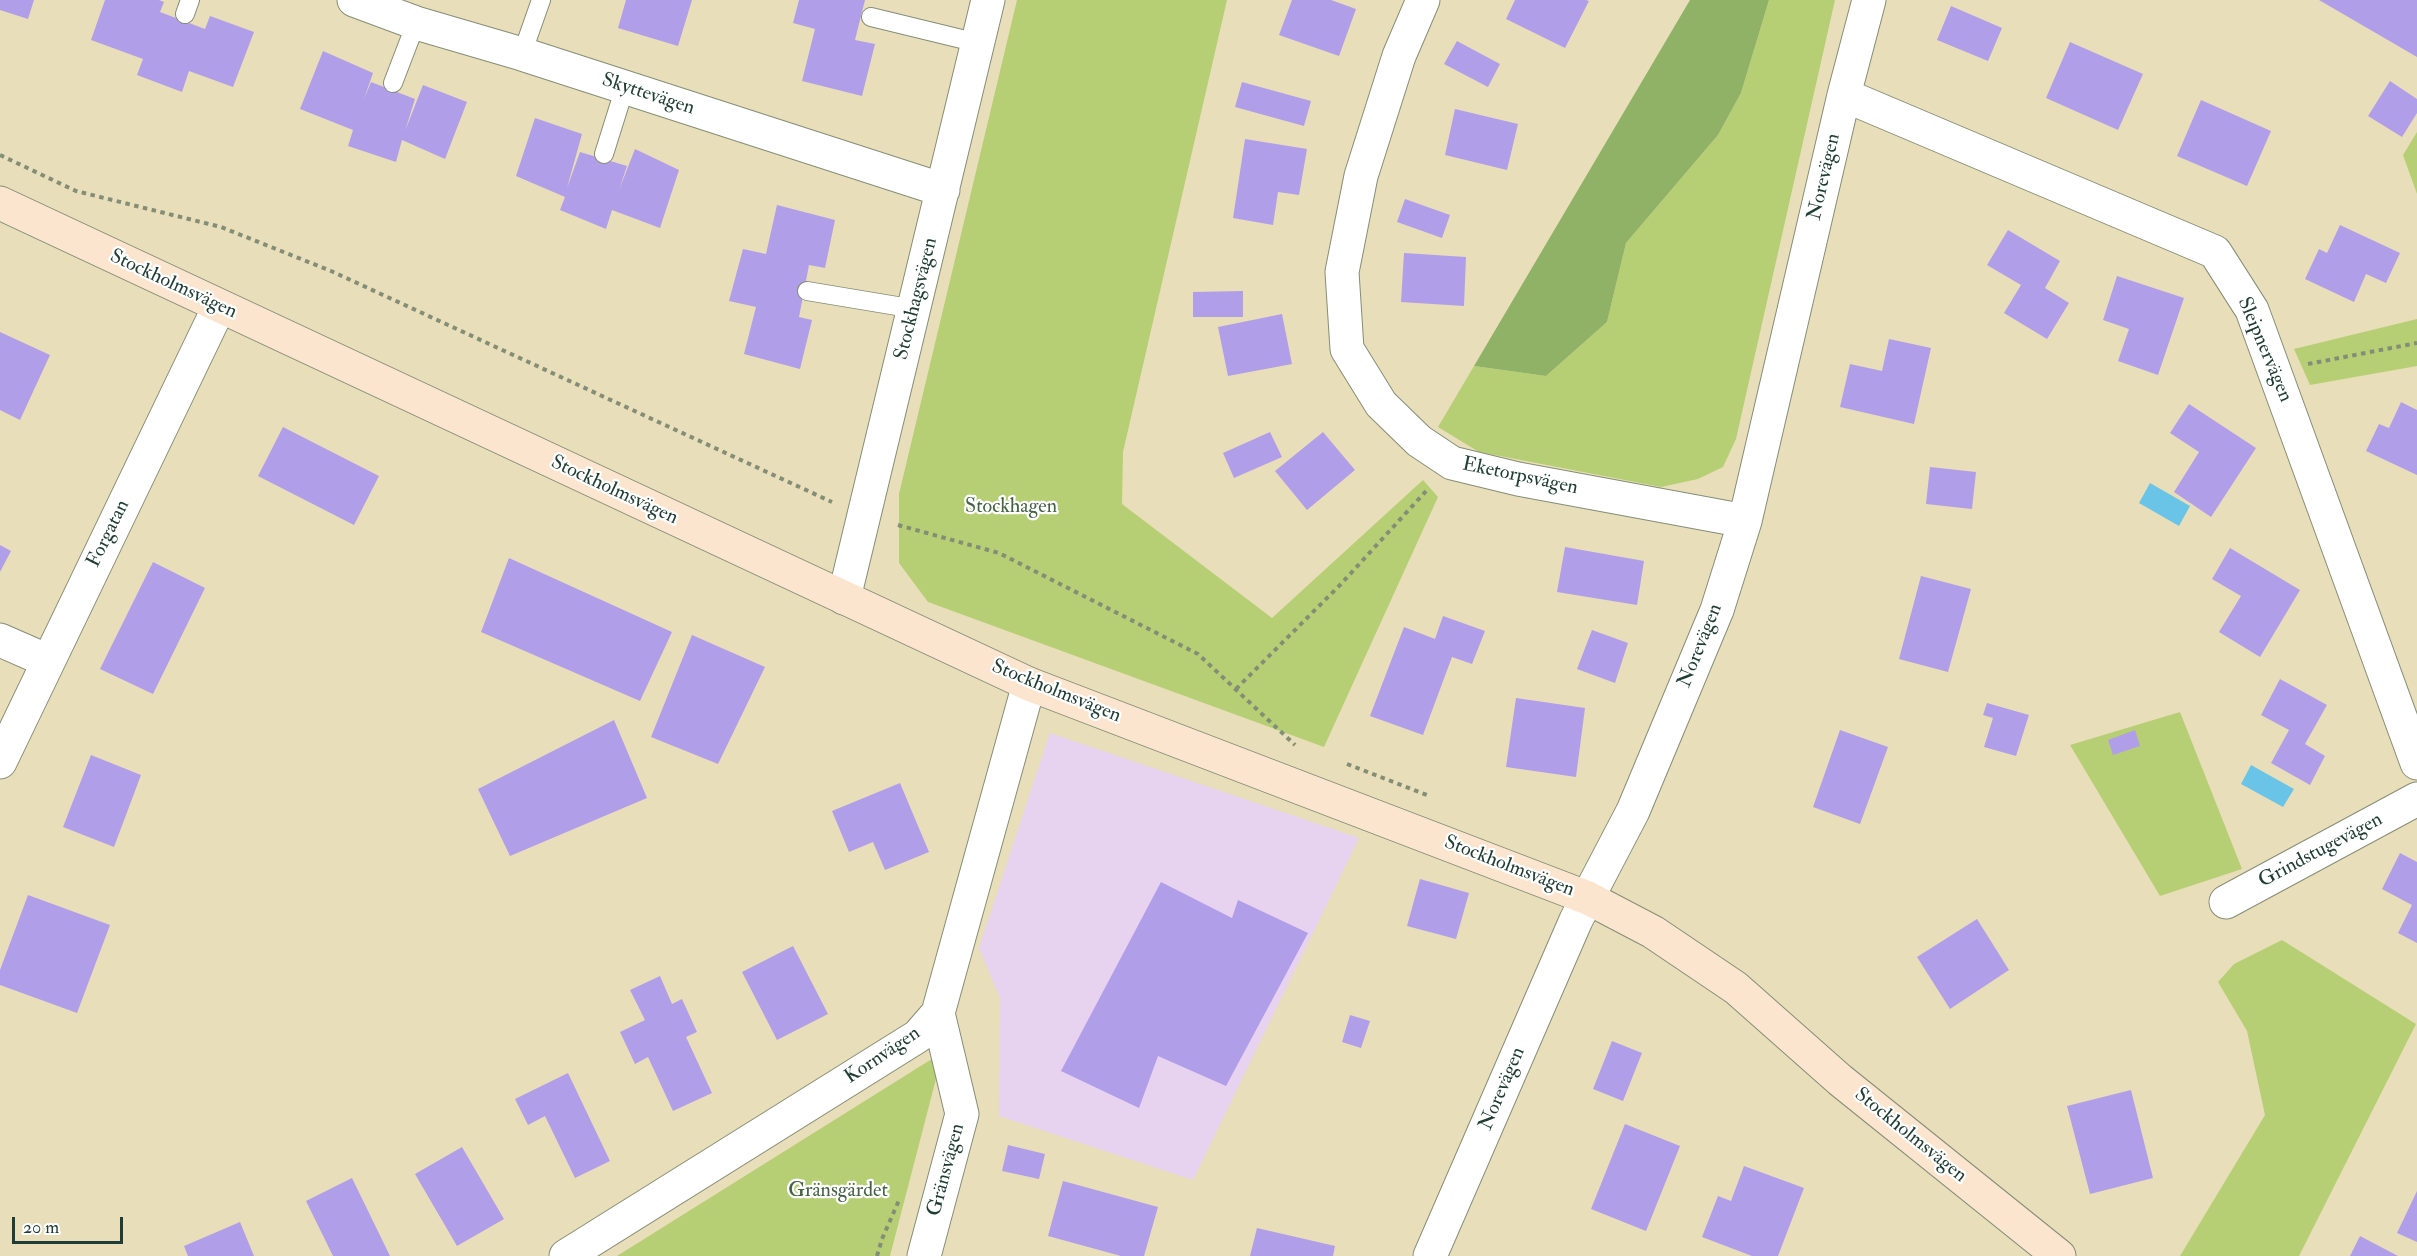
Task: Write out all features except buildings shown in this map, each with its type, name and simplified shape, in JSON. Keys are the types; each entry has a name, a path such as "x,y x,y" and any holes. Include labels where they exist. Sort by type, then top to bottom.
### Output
{"street":[{"name":"Skyttevägen","path":"354,0 416,23 522,54 943,190"},
{"name":"Stockhagsvägen","path":"844,598 988,0"},
{"name":"Eketorpsvägen","path":"1423,0 1399,56 1360,176 1342,272 1347,349 1381,404 1419,441 1452,463 1518,479 1745,520"},
{"name":"Norevägen","path":"1430,1256 1571,930 1633,810 1717,610 1745,520 1844,95 1869,0"},
{"name":"Sleipnervägen","path":"1844,95 2215,252 2252,310 2417,763"},
{"name":"Stockholmsvägen","path":"0,203 1029,684 1588,898 1653,932 1736,988 1840,1080 2059,1256"},
{"name":"Forgatan","path":"0,762 219,307"},
{"path":"0,640 48,661"},
{"name":"Kornvägen","path":"566,1256 918,1036 938,1013 1029,684"},
{"name":"Grindstugevägen","path":"2226,902 2417,799"},
{"name":"Gränsvägen","path":"924,1256 962,1114 938,1013"}],"lane":[{"path":"522,54 542,0"},
{"path":"871,17 978,44"},
{"path":"393,83 416,23"},
{"path":"604,154 625,87"},
{"path":"807,291 915,309"}],"path":[{"path":"0,155 76,191 221,227 332,271 862,516 999,553 1198,654 1293,745 1304,748"},
{"path":"2275,370 2417,343"},
{"path":"1236,689 1341,584 1452,463"},
{"path":"1336,760 1433,798"}],"shaded area":[{"path":"1050,733 1359,838 1193,1180 999,1116 1000,998 979,948"}],"green space":[{"name":"Stockhagen","path":"1017,0 1227,0 1123,452 1122,504 1272,618 1423,480 1438,497 1324,747 928,602 899,563 899,494"},
{"path":"1690,0 1769,0 1741,93 1718,135 1626,243 1607,322 1546,376 1474,366"},
{"path":"1769,0 1835,0 1736,439 1723,467 1698,479 1661,487 1479,452 1438,427 1474,366 1546,376 1607,322 1626,243 1718,135 1741,93"},
{"path":"2417,132 2417,194 2403,155"},
{"path":"2417,319 2417,366 2310,385 2294,349"},
{"path":"2180,712 2242,869 2160,896 2070,745"},
{"path":"2282,940 2416,1024 2299,1256 2180,1256 2265,1115 2247,1031 2218,982 2234,964"},
{"name":"Gränsgärdet","path":"943,1052 890,1256 617,1256"}],"water":[{"path":"2150,483 2190,506 2179,526 2139,503"},
{"path":"2251,765 2294,789 2283,807 2241,784"}]}
